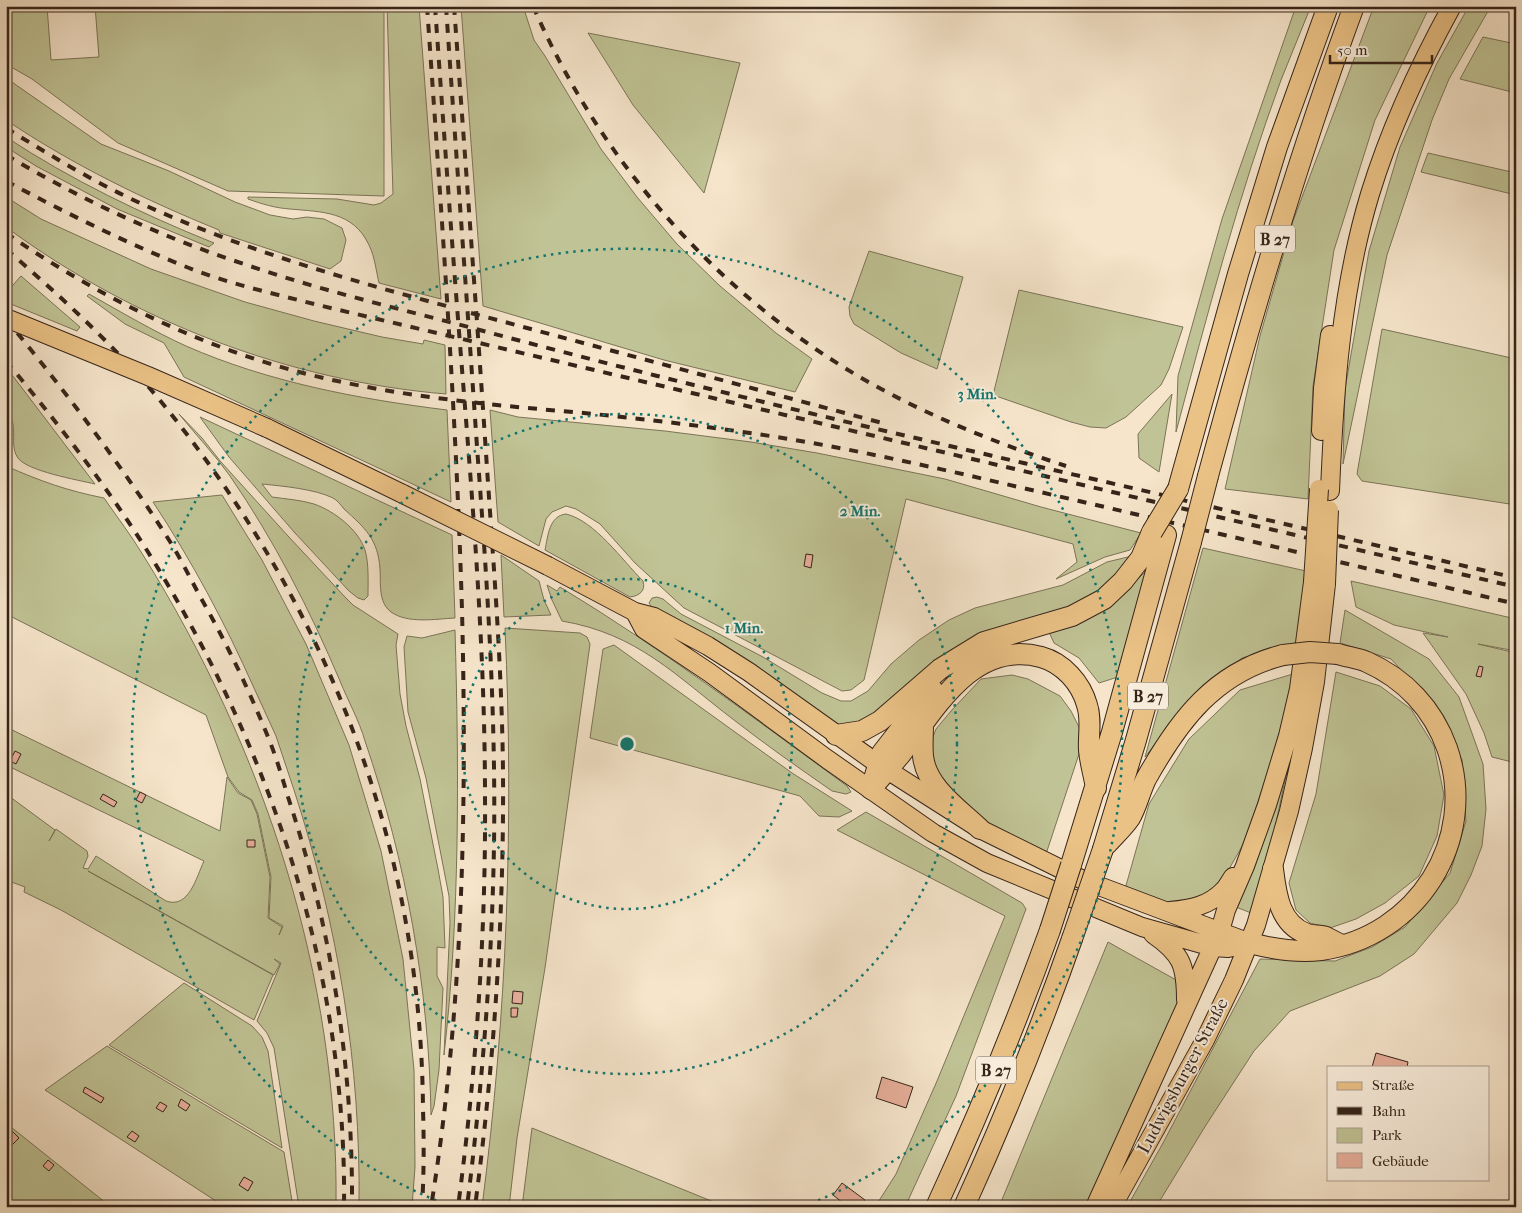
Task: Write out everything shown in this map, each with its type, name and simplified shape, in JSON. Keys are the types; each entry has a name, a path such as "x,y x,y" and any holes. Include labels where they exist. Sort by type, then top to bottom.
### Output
{"highway":[{"name":"B 27","path":"936,1207 976,1119 1017,1018 1050,930 1080,839 1096,788 1159,533 1181,480 1238,274 1271,165 1328,6"},
{"name":"B 27","path":"964,1207 1001,1125 1038,1033 1103,849 1136,740 1235,375 1302,156 1354,6"},
{"name":"B 27","path":"836,735 862,732 880,721 940,669 984,642 1072,616 1104,599 1123,582 1159,533"},
{"name":"B 27","path":"1103,849 1130,818 1144,782 1160,754 1199,704 1220,684 1242,670 1283,655 1310,652 1338,654 1365,662 1388,674 1410,690 1429,712 1443,737 1454,774 1456,791 1454,825 1442,861 1427,887 1396,918 1379,929 1342,945 1321,950 1289,950 1250,943"},
{"name":"B 27","path":"883,767 882,753 888,744 925,697 963,654"},
{"name":"B 27","path":"871,789 883,767 923,724 950,690 966,675 981,664 1015,655 1031,655 1047,659 1072,677 1081,690 1087,706 1090,727 1089,749 1096,788"},
{"path":"923,724 923,757 930,777 936,787 980,829"},
{"path":"1273,868 1278,901 1296,929 1324,937 1342,945"}],"main road":[{"path":"1325,490 1323,388 1333,312 1346,241 1363,182 1395,100 1424,38 1443,6"},
{"path":"1319,583 1325,490 1342,329 1360,235 1382,159 1402,107 1431,44 1452,6"},
{"path":"6,318 148,376 267,428 548,566 635,612 654,617 708,646 749,672 883,767 980,829 1083,880 1169,912 1217,939"},
{"name":"Ludwigsburger Straße","path":"1095,1207 1217,939 1226,910 1245,866 1267,805 1288,736 1319,583"},
{"name":"Ludwigsburger Straße","path":"1112,1207 1205,1040 1250,943 1289,811 1316,682 1319,583"},
{"path":"635,612 644,629 710,673 827,759 933,833 987,863 1142,927 1169,945 1179,958 1183,968 1186,982 1186,1008"},
{"path":"1169,912 1189,909 1209,902 1226,888 1232,878 1245,866"},
{"path":"1142,927 1250,943"}],"green space":[{"path":"6,6 47,6 51,60 99,57 95,6 384,6 384,196 228,191 118,143 32,79 6,64"},
{"path":"387,6 419,6 441,299 379,283 369,245 354,225 345,219 336,215 314,211 279,208 248,199 248,197 337,199 374,205 381,203 393,194"},
{"path":"461,6 523,6 534,40 601,149 637,197 677,244 720,286 776,333 812,359 795,392 664,360 483,306"},
{"path":"1296,6 1311,6 1281,80 1237,211 1176,432 1178,376 1222,219"},
{"path":"1374,6 1430,6 1375,120 1334,250 1313,386 1308,499 1225,489 1260,336 1293,221"},
{"path":"1469,6 1491,6 1449,79 1432,120 1387,255 1343,464 1345,389 1369,251 1400,147 1437,63"},
{"path":"588,33 740,63 704,193 633,105"},
{"path":"1483,37 1516,44 1516,93 1460,79"},
{"path":"6,78 101,144 169,171 235,202 270,215 293,219 307,217 324,219 342,228 346,240 341,261 330,269 220,233 219,230 137,194 83,167 6,120"},
{"path":"6,137 81,182 160,220 214,243 209,247 117,209 36,166 6,147"},
{"path":"1428,153 1516,173 1516,195 1421,172"},
{"path":"6,197 41,219 151,269 245,302 382,337 423,344 424,340 445,345 446,394 387,387 329,376 271,360 215,341 160,318 106,291 55,261 6,227"},
{"path":"869,251 963,277 937,369 901,353 854,324 850,316 849,307"},
{"path":"21,276 80,327 77,331 6,302 6,293"},
{"path":"1019,290 1183,327 1169,369 1161,385 1126,417 1106,428 1090,427 1071,422 993,395"},
{"path":"89,294 186,346 249,370 347,394 447,410 451,502 184,377 164,343 125,324 87,296"},
{"path":"1382,329 1516,359 1516,505 1362,481 1357,474"},
{"path":"6,367 95,484 42,471 23,463 18,458 14,446 13,424 6,406"},
{"path":"1172,394 1159,472 1139,458 1138,434"},
{"path":"490,410 518,417 665,431 817,453 945,479 1141,533 1130,550 1105,557 1056,579 1077,562 1073,544 906,499 864,680 851,690 842,691 684,608 635,563 600,524 576,509 566,506 552,512 546,519 539,546 498,522"},
{"path":"179,414 345,597 353,605 398,634 396,645 400,694 420,779 443,897 445,948 437,947 437,976 443,988 439,1070 431,1115 426,1020 413,925 392,832 363,733 316,628 262,525 230,476"},
{"path":"200,417 452,535 455,618 413,619 398,616 391,612 382,598 379,559 373,542 364,528 337,501 326,495 308,490 262,484 272,497 322,507 337,516 357,535 362,542 366,555 368,596 364,600 349,591 295,533 229,457"},
{"path":"6,466 54,485 104,498 138,548 186,629 225,706 258,786 286,867 308,950 324,1035 334,1121 336,1207 299,1207 274,1048 267,1033 257,1021 281,963 274,959 280,964 274,975 88,871 273,975 254,1020 61,910 24,892 25,887 6,880 6,794 55,830 49,841 56,829 87,851 88,856 83,868 88,869 96,856 166,901 181,901 186,896 195,883 204,861 6,765 6,727 220,831 227,777 238,793 251,800 257,814 270,877 268,918 282,927 279,935 283,926 269,918 271,877 258,814 252,800 239,792 228,777 206,715 6,614"},
{"path":"222,495 262,560 306,644 349,745 381,851 403,959 414,1070 415,1167 412,1207 359,1207 359,1154 351,1048 334,944 310,841 276,736 243,664 220,616 153,502"},
{"path":"566,514 587,524 608,542 643,581 644,588 641,592 630,597 545,550 550,528 556,518"},
{"path":"1203,548 1306,571 1298,642 1242,658 1184,707 1145,757"},
{"path":"501,555 539,581 544,600 551,615 504,617"},
{"path":"1132,556 1119,572 1097,591 873,717 846,726 836,724 655,612 649,603 652,598 663,599 681,614 763,657 822,693 841,701 851,701 868,691 891,664 919,640 949,620 975,608 1063,585 1107,562"},
{"path":"1145,572 1147,577 1118,677 1099,683 1079,658 1054,643 1049,632 1134,583"},
{"path":"1351,581 1516,619 1516,651 1478,644 1516,653 1516,763 1492,757 1484,733 1466,694 1423,633 1448,637 1394,625 1356,607"},
{"path":"547,585 557,591 560,587 670,658 847,786 851,792 846,794 832,791 635,646 589,627 562,621"},
{"path":"1345,610 1429,659 1459,697 1483,764 1486,809 1482,846 1471,875 1457,903 1414,954 1380,976 1290,1011 1254,1051 1156,1207 1127,1207 1260,959 1335,961 1372,947 1405,927 1450,873 1466,821 1462,760 1437,709 1391,659 1340,643"},
{"path":"505,628 580,633 587,637 590,644 545,968 517,1138 509,1207 482,1207 491,1135 503,990 506,918 509,773"},
{"path":"455,630 457,736 456,896 444,1055 450,923 449,896 426,778 408,712 404,647 407,636 422,638"},
{"path":"614,645 792,773 852,811 839,817 819,816 800,796 590,738 603,649"},
{"path":"1336,672 1380,686 1411,709 1434,746 1444,795 1437,836 1419,876 1385,903 1356,919 1330,928 1310,923 1296,910 1289,883 1316,794"},
{"path":"1296,673 1291,703 1245,841 1216,892 1174,906 1125,889 1149,804 1189,739 1240,690"},
{"path":"1012,675 1028,679 1060,696 1071,711 1081,731 1079,754 1046,854 988,826 932,772 931,742 936,729 981,679"},
{"path":"1296,728 1273,837 1251,913 1236,907"},
{"path":"866,812 1022,903 1026,909 956,1096 905,1207 875,1207 896,1174 937,1081 1005,916 837,830"},
{"path":"1108,942 1178,981 1177,1010 1087,1207 999,1207"},
{"path":"184,983 252,1026 262,1037 268,1051 282,1148 109,1045"},
{"path":"107,1046 284,1152 293,1207 216,1207 219,1203 45,1090"},
{"path":"6,1123 111,1207 6,1207"},
{"path":"532,1128 726,1207 522,1207"}],"building":[{"path":"806,554 813,555 811,568 804,566"},
{"path":"1479,666 1483,667 1481,677 1476,676"},
{"path":"15,751 21,754 16,764 10,761"},
{"path":"140,792 146,795 142,803 136,800"},
{"path":"103,794 117,802 114,807 100,799"},
{"path":"247,840 255,840 255,847 247,847"},
{"path":"513,991 523,992 522,1004 512,1003"},
{"path":"511,1008 518,1008 517,1017 511,1017"},
{"path":"1376,1053 1408,1062 1407,1066 1372,1066"},
{"path":"882,1077 913,1087 906,1108 876,1098"},
{"path":"85,1087 104,1098 101,1103 83,1092"},
{"path":"181,1099 190,1105 186,1111 178,1106"},
{"path":"160,1102 167,1106 163,1112 156,1108"},
{"path":"6,1125 19,1138 12,1145 6,1139"},
{"path":"132,1131 139,1136 135,1142 127,1137"},
{"path":"48,1160 54,1165 49,1171 43,1166"},
{"path":"244,1177 253,1182 248,1191 239,1185"},
{"path":"842,1183 865,1200 860,1207 848,1207 833,1195"}],"railway":[{"path":"427,6 448,308 456,459 462,610 464,760 463,835 456,984 442,1133 431,1207"},
{"path":"435,6 469,457 483,684 485,848 482,951 475,1054 458,1207"},
{"path":"446,6 484,546 494,745 494,845 489,981 482,1072 467,1207"},
{"path":"454,6 497,613 503,773 500,936 488,1099 475,1207"},
{"path":"533,6 561,64 594,120 631,173 672,223 717,269 765,311 817,350 895,396 967,430 1066,466"},
{"path":"6,128 110,188 165,214 286,260 454,308"},
{"path":"6,155 93,202 152,230 305,284 575,355 828,418 1167,496"},
{"path":"6,181 142,248 205,274 253,288 318,305 1516,587"},
{"path":"6,233 77,278 152,318 230,350 270,364 311,375 413,395 701,426 851,450 1014,486 1516,604"},
{"path":"6,249 116,351 175,419 231,496 280,575 322,658 358,743 385,831 406,921 418,1014 423,1121 422,1207"},
{"path":"471,313 886,424"},
{"path":"6,319 91,427 169,540 229,650 271,744 317,897 337,999 349,1103 352,1207"},
{"path":"6,361 80,454 148,552 192,627 231,705 265,784 293,866 316,949 332,1034 341,1120 344,1207"},
{"path":"1161,495 1516,578"}]}
